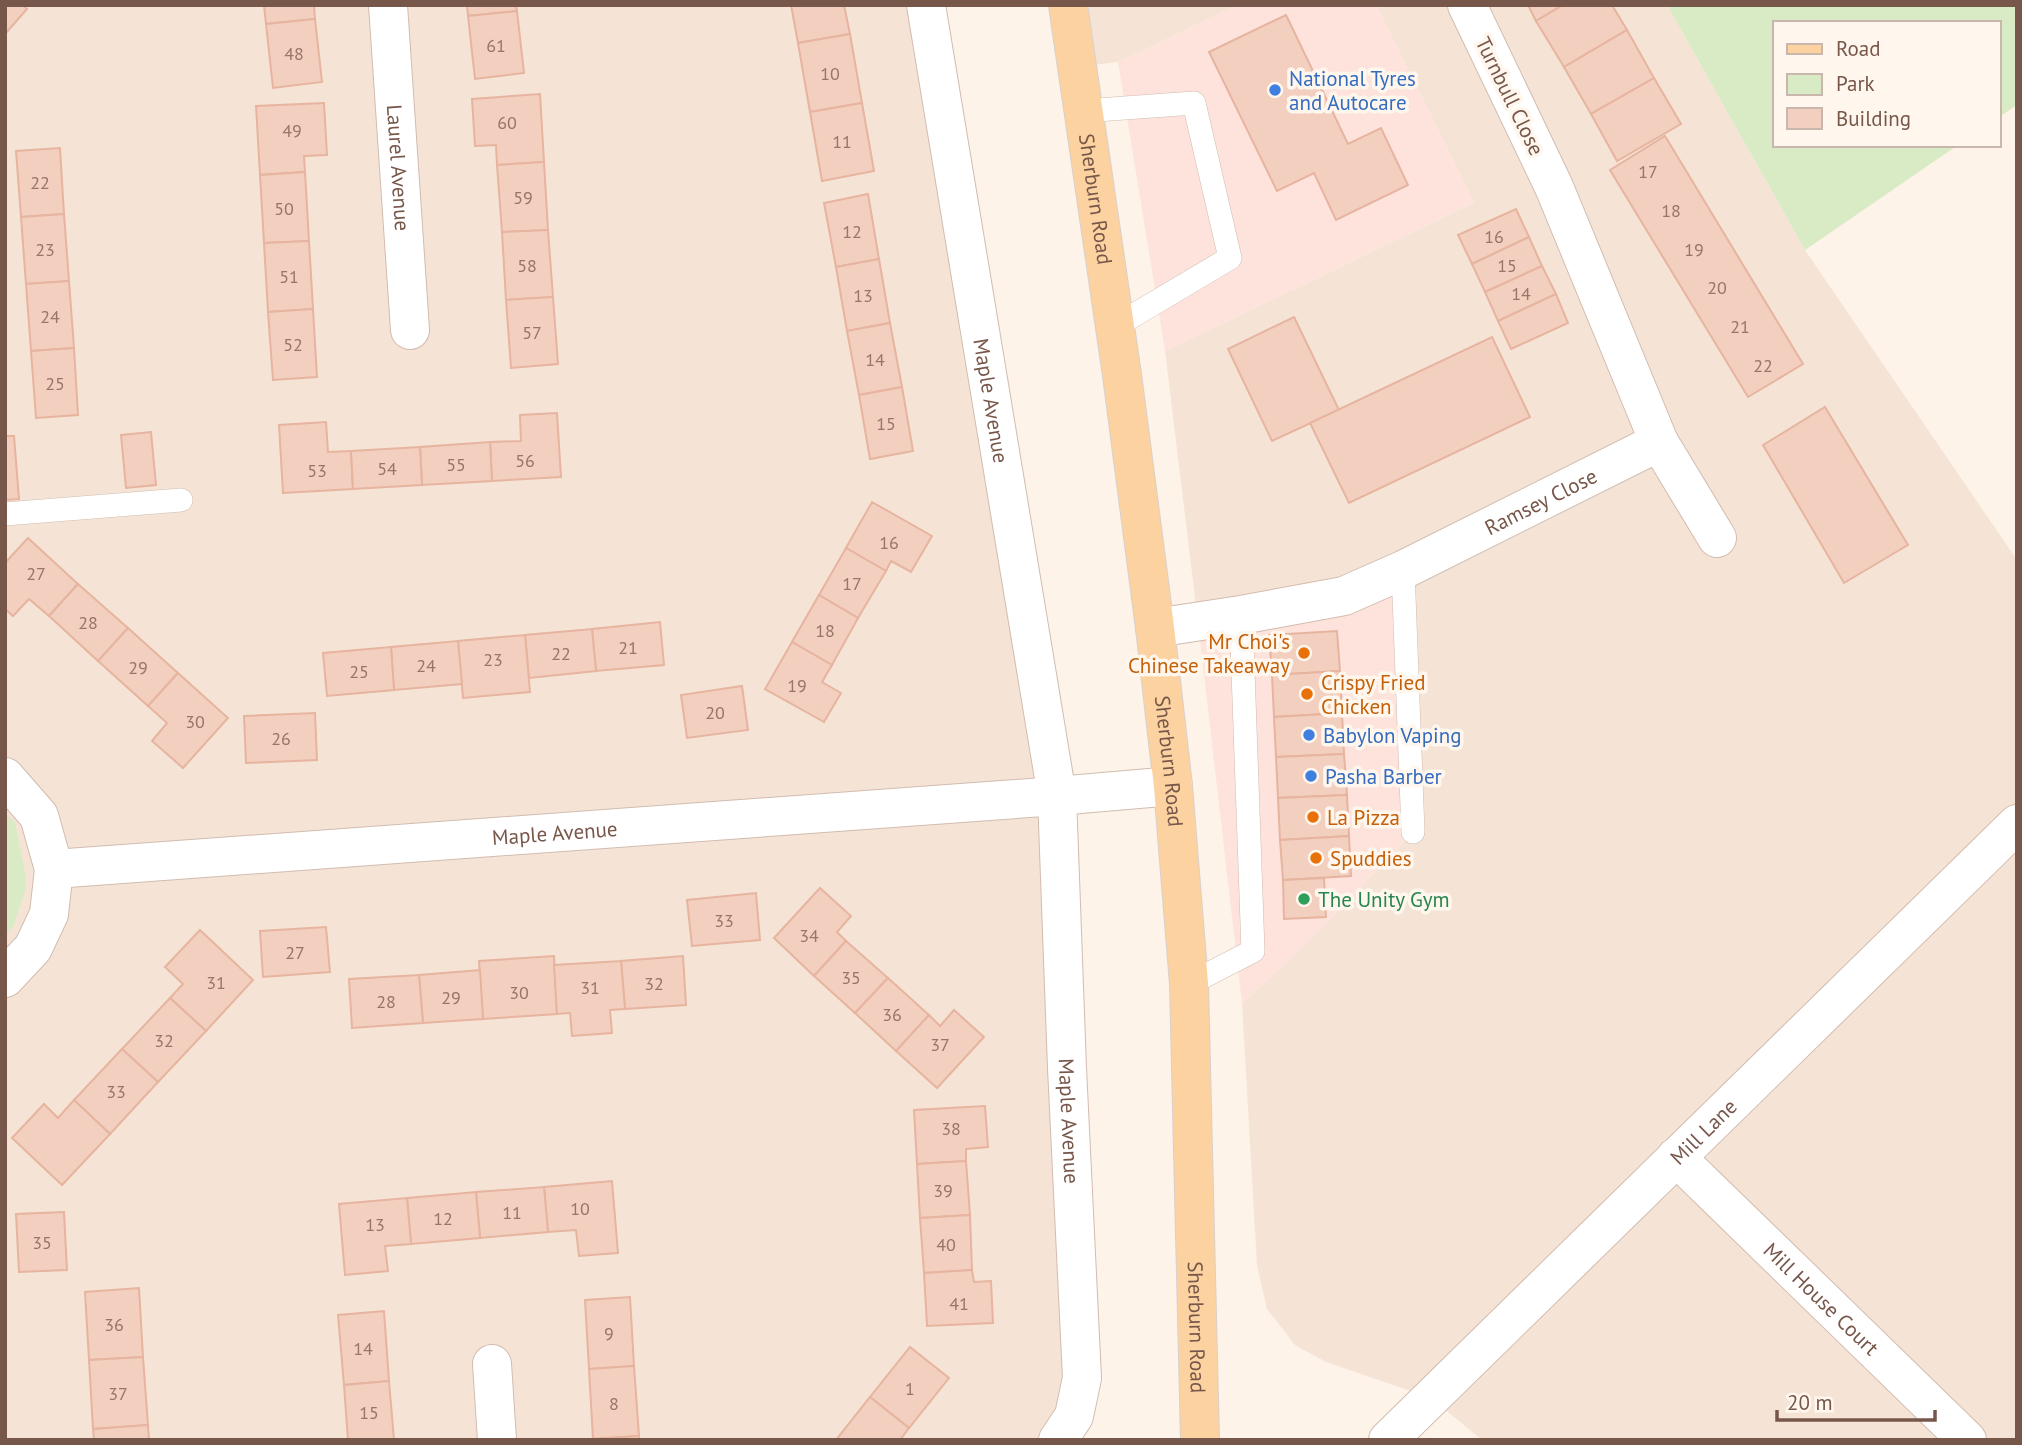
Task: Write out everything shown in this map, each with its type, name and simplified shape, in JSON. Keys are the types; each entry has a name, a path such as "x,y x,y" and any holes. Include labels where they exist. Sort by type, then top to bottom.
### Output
{"main road":[{"name":"Sherburn Road","path":"1068,5 1155,628 1173,786 1189,984 1200,1440"}],"street":[{"name":"Laurel Avenue","path":"388,5 410,330"},
{"name":"Maple Avenue","path":"926,5 1057,796 1082,1378 1073,1416 1058,1440"},
{"name":"Turnbull Close","path":"1467,5 1554,187 1659,442"},
{"path":"1659,442 1717,538"},
{"name":"Ramsey Close","path":"1155,628 1344,596 1403,570 1659,442"},
{"path":"5,777 39,816 54,869 49,914 33,948 5,978"},
{"name":"Maple Avenue","path":"54,869 1173,786"},
{"name":"Mill Lane","path":"1388,1440 2017,824"},
{"name":"Mill House Court","path":"1676,1157 1967,1440"},
{"path":"492,1364 497,1440"}],"lane":[{"path":"1083,111 1194,103 1230,258 1114,327"},
{"path":"5,514 181,500"},
{"path":"1403,570 1413,832"},
{"path":"1189,984 1253,951 1241,615"}],"shaded area":[{"path":"5,5 926,5 1057,796 1082,1378 1058,1440 5,1440"},
{"path":"1068,5 1238,5 1118,62 1077,67"},
{"path":"1238,5 1376,5 1474,203 1165,351 1118,62"},
{"path":"1376,5 1667,5 1805,250 2017,560 2017,1440 1482,1440 1431,1398 1326,1362 1295,1345 1267,1309 1257,1265 1242,1004 1316,934 1413,832 1198,622 1165,351 1474,203"},
{"path":"1403,570 1413,832 1316,934 1242,1004 1198,622"}],"green space":[{"path":"1667,5 2017,5 2017,105 2001,116 2001,21 1773,21 1773,147 1955,147 1805,250"},
{"path":"5,813 15,823 26,888 13,927 5,936"}],"building":[{"path":"5,5 23,5 27,9 5,34"},
{"path":"264,5 314,5 315,19 266,24"},
{"path":"467,5 516,5 517,11 468,16"},
{"path":"791,5 844,5 850,34 798,43"},
{"path":"1528,5 1563,5 1536,21"},
{"path":"1563,5 1612,5 1627,30 1564,67 1536,21"},
{"path":"517,11 524,73 475,79 468,16"},
{"name":"National Tyres and Autocare","path":"1286,15 1348,144 1381,128 1408,185 1336,220 1314,173 1277,191 1209,52"},
{"path":"315,19 322,82 273,88 266,24"},
{"path":"1627,30 1654,78 1591,114 1564,67"},
{"path":"850,34 862,103 810,112 798,43"},
{"path":"1654,78 1681,124 1617,161 1591,114"},
{"path":"540,94 544,162 497,165 496,145 475,146 472,99"},
{"path":"324,103 327,155 304,156 305,172 260,175 256,106"},
{"path":"862,103 874,171 822,181 810,112"},
{"path":"1665,136 1803,364 1748,397 1610,170"},
{"path":"60,148 64,214 21,217 16,151"},
{"path":"544,162 548,230 502,232 497,165"},
{"path":"305,172 309,241 264,243 260,175"},
{"path":"868,194 879,259 836,267 824,203"},
{"path":"1516,209 1529,237 1472,264 1458,235"},
{"path":"64,214 69,281 26,284 21,217"},
{"path":"548,230 553,297 506,300 502,232"},
{"path":"1529,237 1542,266 1485,292 1472,264"},
{"path":"309,241 313,309 268,312 264,243"},
{"path":"879,259 890,323 847,331 836,267"},
{"path":"1542,266 1556,294 1498,321 1485,292"},
{"path":"69,281 74,348 31,351 26,284"},
{"path":"1556,294 1568,323 1511,349 1498,321"},
{"path":"553,297 558,364 511,368 506,300"},
{"path":"313,309 317,377 273,380 268,312"},
{"path":"1294,317 1339,410 1272,441 1228,349"},
{"path":"890,323 902,387 859,395 847,331"},
{"path":"1492,337 1530,417 1349,503 1310,423"},
{"path":"74,348 78,415 36,418 31,351"},
{"path":"902,387 913,451 870,459 859,395"},
{"path":"1825,407 1908,545 1844,583 1763,445"},
{"path":"557,413 561,477 492,481 490,442 521,441 520,415"},
{"path":"326,422 328,452 351,451 353,489 283,493 279,425"},
{"path":"151,432 156,485 126,488 121,435"},
{"path":"5,436 14,436 19,499 5,500"},
{"path":"490,442 492,481 422,485 420,447"},
{"path":"420,447 422,485 353,489 351,451"},
{"path":"872,502 932,536 911,572 891,561 886,571 846,548"},
{"path":"28,538 78,584 49,616 29,599 13,616 5,609 5,563"},
{"path":"846,548 886,571 858,618 819,595"},
{"path":"78,584 128,628 98,661 49,616"},
{"path":"819,595 858,618 832,665 792,642"},
{"path":"660,622 664,665 596,671 592,629"},
{"path":"128,628 178,673 148,706 98,661"},
{"path":"592,629 596,671 529,678 525,635"},
{"name":"Mr Choi's Chinese Takeaway","path":"1337,631 1340,671 1272,675 1269,635"},
{"path":"525,635 530,692 463,698 458,641"},
{"path":"458,641 462,684 394,690 391,647"},
{"path":"792,642 832,665 822,682 841,693 824,722 765,689"},
{"path":"391,647 394,690 327,696 323,653"},
{"name":"Crispy Fried Chicken","path":"1340,671 1342,713 1274,717 1272,675"},
{"path":"178,673 228,718 183,768 152,741 167,723 148,706"},
{"path":"742,686 748,730 687,738 681,695"},
{"path":"315,713 317,760 246,763 244,716"},
{"name":"Babylon Vaping","path":"1342,713 1344,754 1276,757 1274,717"},
{"name":"Pasha Barber","path":"1344,754 1347,795 1278,798 1276,757"},
{"name":"La Pizza","path":"1347,795 1349,836 1280,840 1278,798"},
{"name":"Spuddies","path":"1349,836 1351,876 1283,880 1280,840"},
{"name":"The Unity Gym","path":"1324,878 1326,917 1284,919 1283,880"},
{"path":"820,888 851,916 837,932 846,941 814,976 774,938"},
{"path":"756,893 760,940 692,946 687,900"},
{"path":"326,927 330,972 263,977 260,931"},
{"path":"200,930 253,980 206,1031 170,998 183,984 165,967"},
{"path":"846,941 888,978 855,1013 814,976"},
{"path":"554,956 557,1014 483,1019 479,961"},
{"path":"683,956 686,1005 625,1009 621,961"},
{"path":"621,961 625,1009 610,1010 612,1033 572,1036 570,1013 557,1014 554,965"},
{"path":"480,970 483,1019 423,1023 419,975"},
{"path":"419,975 423,1023 352,1028 349,979"},
{"path":"888,978 929,1015 896,1051 855,1013"},
{"path":"170,998 206,1031 158,1082 122,1049"},
{"path":"954,1010 984,1037 937,1088 896,1051 929,1015 940,1026"},
{"path":"122,1049 158,1082 110,1134 74,1100"},
{"path":"74,1100 110,1134 62,1185 12,1138 44,1104 58,1118"},
{"path":"985,1106 988,1147 966,1149 966,1161 917,1164 914,1110"},
{"path":"966,1161 970,1215 920,1218 917,1164"},
{"path":"612,1181 618,1253 579,1256 576,1230 548,1232 544,1187"},
{"path":"544,1187 548,1232 480,1238 476,1192"},
{"path":"476,1192 480,1238 411,1244 407,1198"},
{"path":"407,1198 411,1244 385,1246 388,1271 345,1275 339,1204"},
{"path":"64,1212 67,1270 19,1272 16,1214"},
{"path":"970,1215 972,1270 924,1273 920,1218"},
{"path":"972,1270 974,1282 991,1281 993,1323 927,1326 924,1273"},
{"path":"139,1288 143,1357 89,1360 85,1292"},
{"path":"630,1297 634,1366 589,1369 585,1300"},
{"path":"384,1311 389,1381 344,1385 338,1315"},
{"path":"910,1347 949,1378 909,1428 870,1397"},
{"path":"143,1357 148,1425 93,1429 89,1360"},
{"path":"634,1366 639,1436 593,1439 589,1369"},
{"path":"389,1381 394,1440 348,1440 344,1385"},
{"path":"870,1397 909,1428 900,1440 836,1440"},
{"path":"148,1425 149,1440 94,1440 93,1429"},
{"path":"639,1436 639,1440 593,1440 593,1439"}],"place":[{"name":"National Tyres and Autocare","path":"1275,90"},
{"name":"Mr Choi's Chinese Takeaway","path":"1304,653"},
{"name":"Crispy Fried Chicken","path":"1307,694"},
{"name":"Babylon Vaping","path":"1309,735"},
{"name":"Pasha Barber","path":"1311,776"},
{"name":"La Pizza","path":"1313,817"},
{"name":"Spuddies","path":"1316,858"},
{"name":"The Unity Gym","path":"1304,899"}]}
